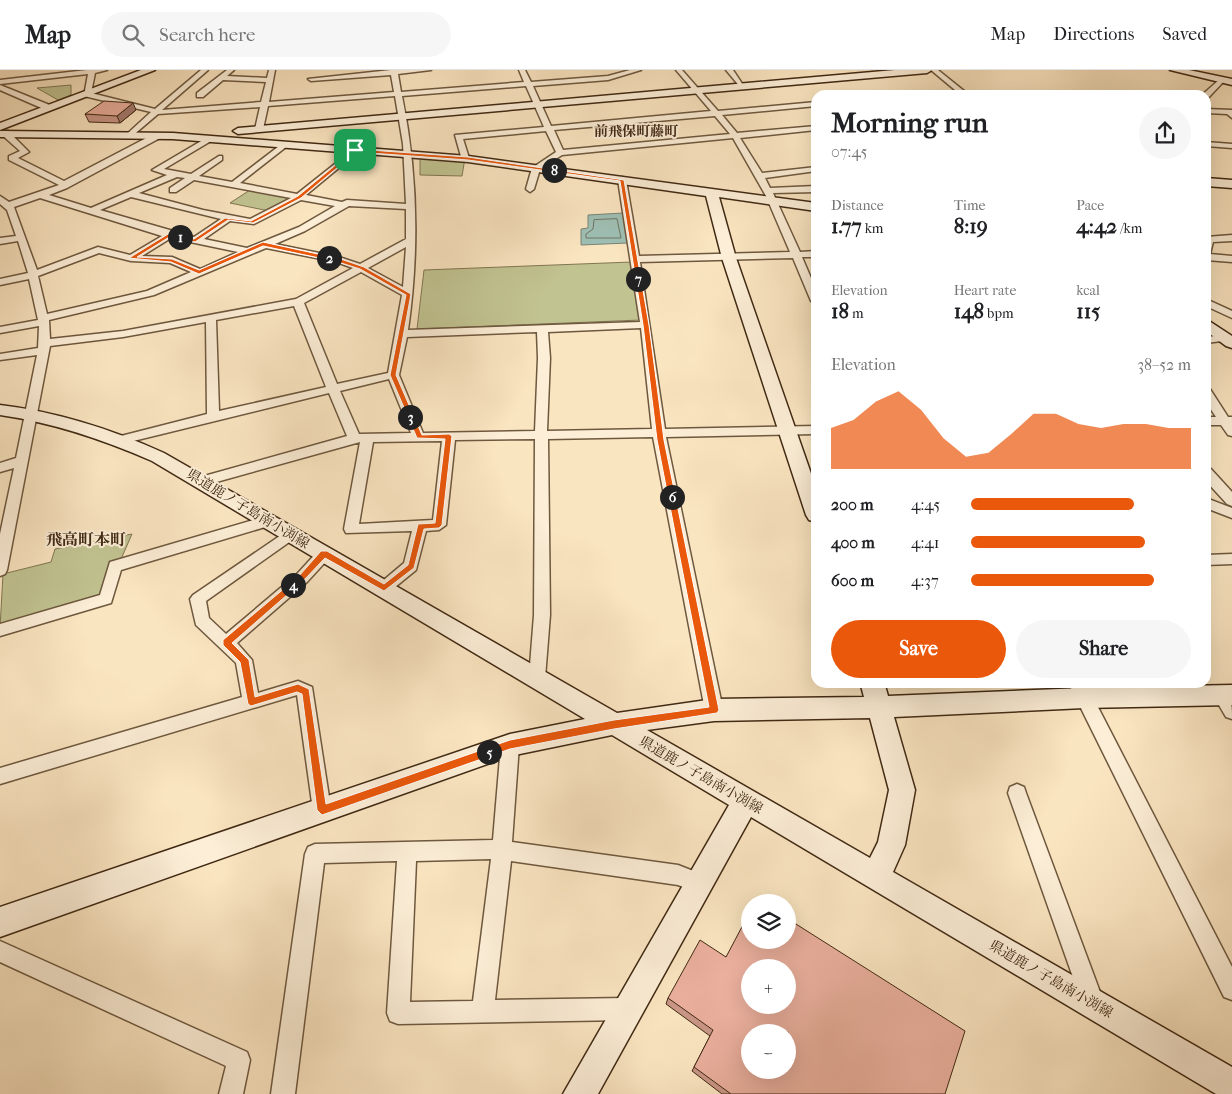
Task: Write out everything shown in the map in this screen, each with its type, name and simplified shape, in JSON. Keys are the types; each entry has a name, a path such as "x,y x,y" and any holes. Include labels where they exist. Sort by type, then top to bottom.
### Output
{"street":[{"path":"0,82 104,70"},
{"path":"2,131 49,108 150,70"},
{"path":"131,135 159,112 177,92 205,70"},
{"path":"200,95 231,70"},
{"path":"258,129 272,70"},
{"path":"309,95 313,70"},
{"path":"311,79 395,71 428,70"},
{"path":"522,70 560,153"},
{"path":"86,94 159,112 265,103 309,95 399,93 528,82 608,78 638,70"},
{"path":"679,70 694,91 735,136 769,196 811,290"},
{"path":"729,70 743,87"},
{"path":"792,70 820,90"},
{"path":"2,131 173,136 743,87 868,73 927,70"},
{"path":"934,70 959,90"},
{"path":"1175,70 1227,81"},
{"path":"86,94 92,71"},
{"path":"395,71 408,153 411,240 409,295 393,375 419,437"},
{"path":"221,78 270,80"},
{"path":"1211,92 1227,81"},
{"path":"0,87 12,94 49,108"},
{"path":"0,97 12,94"},
{"path":"465,158 458,137 811,104"},
{"path":"1211,111 1228,112 1232,116"},
{"path":"530,188 536,168 560,153 811,128"},
{"path":"2,131 25,152 12,158 65,185"},
{"path":"0,570 45,347 44,320 30,261 4,206 65,185 156,136"},
{"path":"173,136 465,158 712,193 769,196 811,206"},
{"path":"208,139 156,170 342,206"},
{"path":"1211,144 1232,146"},
{"path":"234,185 283,145"},
{"path":"131,194 227,219 252,222 299,197 355,150"},
{"path":"173,190 219,158"},
{"path":"759,176 811,170"},
{"path":"91,211 176,174"},
{"path":"622,180 646,325 660,433 714,710"},
{"path":"1211,182 1232,184"},
{"path":"769,196 811,190"},
{"path":"712,193 729,258 811,500"},
{"path":"40,195 170,235 246,251"},
{"path":"0,330 150,293 246,251 302,230 347,202 410,206"},
{"path":"195,241 227,219"},
{"path":"131,258 170,235"},
{"path":"0,241 20,238"},
{"path":"1211,238 1232,238"},
{"path":"0,357 45,347 299,302 411,240"},
{"path":"263,244 339,260 362,268 409,295"},
{"path":"0,282 32,275 98,250 131,258 172,260 199,272"},
{"path":"635,260 811,254"},
{"path":"1211,257 1232,259"},
{"path":"299,302 299,308 334,388 361,438 351,529 439,525 449,436"},
{"path":"1211,305 1232,316"},
{"path":"211,318 213,416"},
{"path":"402,334 646,325"},
{"path":"1211,327 1229,340"},
{"path":"537,678 542,616 542,329"},
{"path":"1211,340 1229,340"},
{"path":"121,440 213,416 393,375"},
{"path":"1211,399 1228,421 1232,432"},
{"name":"県道鹿ノ子島南小渕線","path":"0,410 59,420 121,440 202,481 267,521 1232,1085"},
{"path":"1211,422 1228,421"},
{"path":"202,481 361,438 811,430"},
{"path":"0,468 21,461"},
{"path":"1211,478 1232,501"},
{"path":"1211,505 1232,513"},
{"path":"0,630 106,599 115,566 267,521"},
{"path":"384,588 411,566 420,526"},
{"path":"251,702 244,660 202,620 198,598 290,534"},
{"path":"226,643 302,578 324,554"},
{"path":"1211,560 1232,559"},
{"path":"0,776 298,688 306,692 322,810"},
{"path":"874,688 902,790 891,846 876,876"},
{"path":"1080,690 1232,989"},
{"path":"0,922 510,744 614,724 714,710 880,707 1080,690 1228,701"},
{"path":"483,1012 502,850 510,744"},
{"path":"1017,793 1093,1004"},
{"path":"580,1094 746,800"},
{"path":"283,1094 315,854 502,850 678,875 699,883"},
{"path":"407,852 398,1012 628,1010"},
{"path":"0,951 239,1060 231,1094"}],"green space":[{"path":"71,85 71,95 58,100 37,88"},
{"path":"420,155 465,158 462,176 420,175"},
{"path":"250,190 294,198 269,211 230,203"},
{"path":"632,262 641,320 417,329 424,270"},
{"path":"132,534 104,598 0,628 3,574 51,562 55,549"}],"water":[{"path":"623,213 628,243 581,245 581,229 588,228 588,215"}],"building":[{"path":"104,101 133,103 117,116 85,114"},
{"path":"796,924 965,1031 945,1094 731,1094 694,1067 713,1030 668,998 700,940 726,957 741,929 741,949 796,949"}],"district":[{"name":"前飛保町藤町","path":"636,131"},
{"name":"飛高町本町","path":"86,539"}],"route":[{"path":"355,150 468,159 622,180 646,325 658,409 660,440 668,472 714,710 614,724 510,744 322,810 306,692 298,688 251,702 244,660 226,643 302,578 324,554 384,588 411,566 420,526 439,525 449,436 419,437 393,375 409,295 362,268 339,260 263,244 199,272 172,260 131,258 170,235 195,241 227,219 252,222 299,197 355,150"}]}
